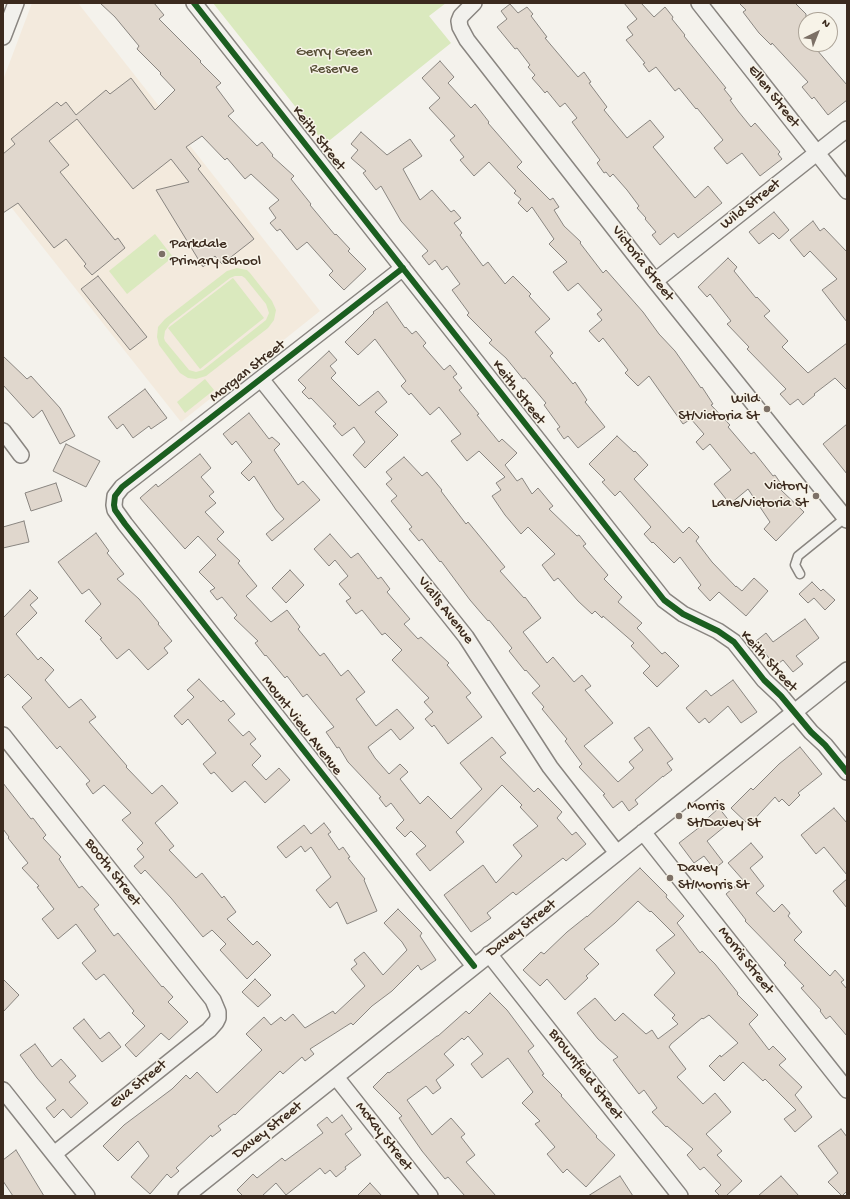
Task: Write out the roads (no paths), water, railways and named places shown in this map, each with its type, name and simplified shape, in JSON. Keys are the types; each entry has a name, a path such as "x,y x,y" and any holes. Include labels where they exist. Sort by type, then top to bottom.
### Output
{"street":[{"path":"3,37 16,3"},
{"name":"Keith Street","path":"194,3 664,600 683,614 728,637 764,680 775,700 817,728 826,745 847,772"},
{"name":"Victoria Street","path":"474,3 461,16 460,21 460,27 467,40 655,281 846,519"},
{"name":"Ellen Street","path":"699,3 847,191"},
{"name":"Wild Street","path":"655,281 847,130"},
{"name":"Morgan Street","path":"114,500 117,492 122,487 403,268"},
{"name":"Vialls Avenue","path":"261,379 466,637 550,767 617,853"},
{"path":"3,432 21,455"},
{"name":"Mount View Avenue","path":"114,500 115,510 125,524 474,966"},
{"path":"795,712 847,670"},
{"name":"Davey Street","path":"186,1196 795,712"},
{"name":"Booth Street","path":"3,735 213,1000 218,1012"},
{"name":"Morris Street","path":"643,832 847,1090"},
{"name":"Brownfield Street","path":"489,954 680,1196"},
{"name":"Eva Street","path":"54,1154 209,1030 216,1022 218,1012"},
{"name":"McKay Street","path":"336,1077 430,1196"},
{"path":"3,1090 87,1196"}],"lane":[{"path":"800,574 795,565 798,556 846,519"}],"place":[{"name":"Parkdale Primary School","path":"162,254"},
{"name":"Wild St/Victoria St","path":"767,409"},
{"name":"Victory Lane/Victoria St","path":"816,496"},
{"name":"Morris St/Davey St","path":"679,816"},
{"name":"Davey St/Morris St","path":"670,878"}],"park label":[{"name":"Gerry Green Reserve","path":"334,62"}]}
